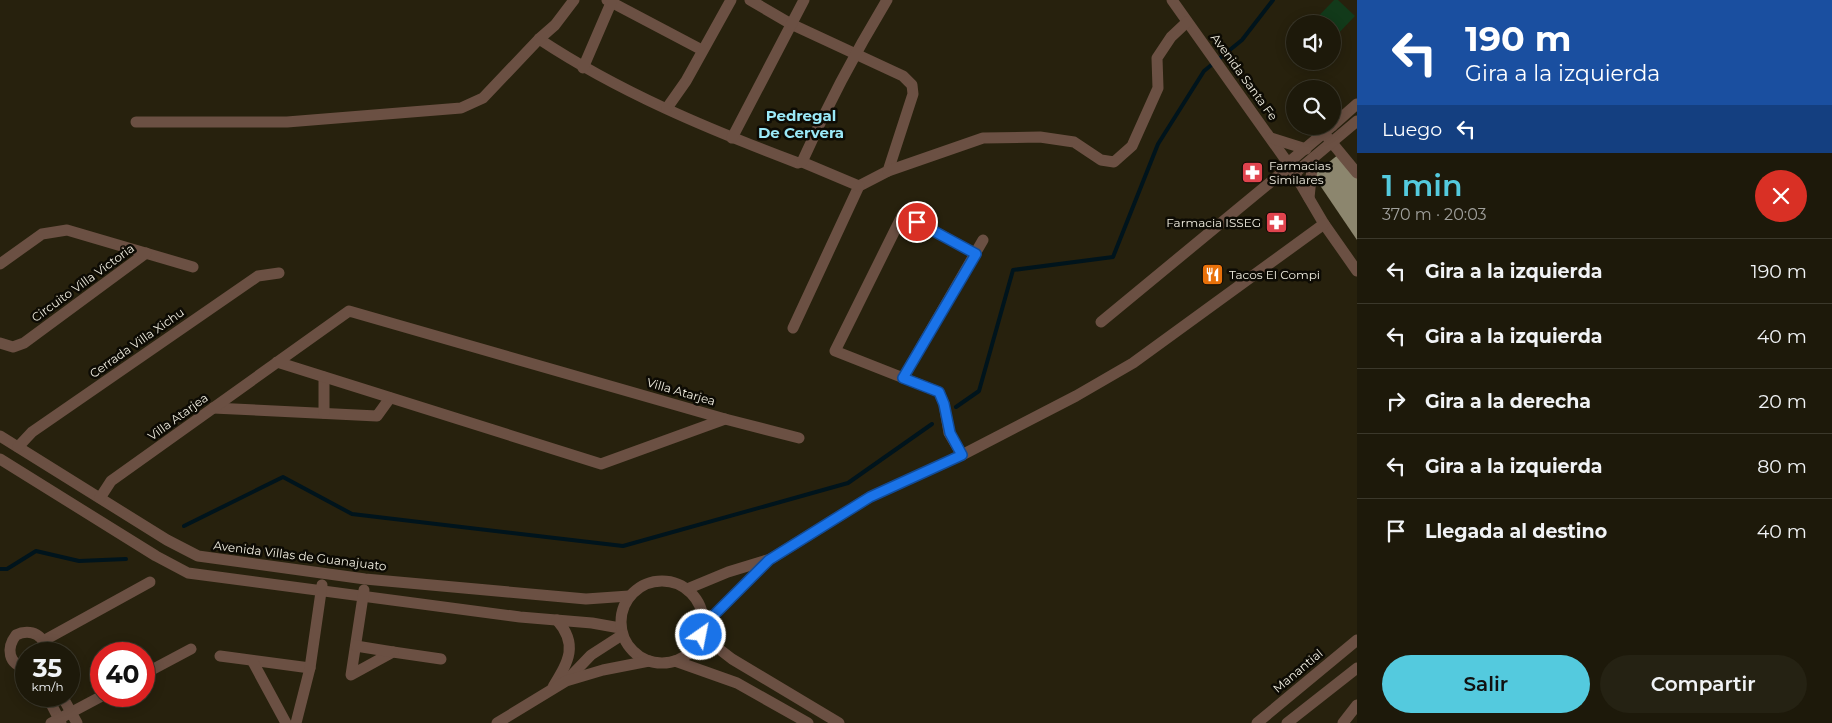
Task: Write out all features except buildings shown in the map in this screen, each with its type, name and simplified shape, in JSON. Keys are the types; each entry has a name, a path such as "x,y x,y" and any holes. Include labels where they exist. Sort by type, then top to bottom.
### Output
{"street":[{"path":"136,122 287,122 461,108 483,98 539,39 556,25 574,0"},
{"path":"667,108 731,0"},
{"path":"750,0 791,24 903,76 912,85 913,94 888,171"},
{"path":"732,138 804,0"},
{"path":"802,162 827,106 854,54 887,0"},
{"name":"Avenida Santa Fe","path":"1172,0 1291,167 1324,224 1357,271"},
{"path":"583,68 609,1 702,50"},
{"path":"793,328 859,186 888,171 983,138 1040,138 1074,142 1101,160 1114,162 1132,146 1158,88 1157,58 1171,37 1187,22"},
{"path":"539,39 583,68 732,138 798,163 802,162 859,186"},
{"path":"1341,121 1357,104"},
{"path":"1341,128 1357,121"},
{"path":"1101,322 1291,167 1310,154 1327,135"},
{"path":"1332,135 1357,173"},
{"path":"1271,138 1310,154"},
{"path":"1310,154 1310,198"},
{"path":"962,455 948,428 944,404 939,392 835,351 903,214 976,254"},
{"path":"839,723 732,659 702,630 701,610 687,589 669,582 650,582 638,588 629,596 620,617 621,632 628,646 637,655 649,661 662,663 675,661 691,651 702,630 769,560 870,497 962,455 1076,396 1133,363 1324,224"},
{"name":"Circuito Villa Victoria","path":"0,264 42,234 54,230 67,230 146,253"},
{"path":"903,378 983,240"},
{"path":"146,253 193,267"},
{"name":"Circuito Villa Victoria","path":"0,344 13,347 24,343 146,253"},
{"name":"Cerrada Villa Xichu","path":"18,447 32,432 258,276 278,273"},
{"name":"Villa Atarjea","path":"100,498 111,481 349,311 725,419"},
{"name":"Villa Atarjea","path":"277,362 601,464 725,419"},
{"path":"324,377 324,413"},
{"path":"213,408 377,416 390,398"},
{"path":"725,419 799,438"},
{"name":"Avenida Villas de Guanajuato","path":"0,436 167,540 198,556 365,579 586,599 629,596"},
{"path":"0,459 156,556 188,573 520,617 557,620 621,632"},
{"path":"687,589 728,572 769,560"},
{"path":"296,723 310,668 323,573"},
{"path":"365,579 351,675 393,652"},
{"path":"5,658 16,635 31,632 38,635 43,641 150,582"},
{"path":"552,689 565,667 571,648 567,631 557,620"},
{"path":"566,681 592,655 621,632"},
{"name":"Manantial","path":"1257,723 1357,640"},
{"path":"356,646 441,659"},
{"path":"155,668 191,649"},
{"path":"220,656 253,662 310,668"},
{"path":"496,723 566,681 603,670 649,661"},
{"path":"675,661 737,684 808,723"},
{"path":"253,662 286,723"},
{"path":"1287,723 1357,668"},
{"path":"1322,669 1335,684"},
{"path":"51,707 57,722 90,702"},
{"path":"1343,723 1357,706"},
{"path":"68,707 77,723"}],"green space":[{"path":"1334,0 1338,0 1355,16 1341,31 1341,15 1320,15"}],"waterway":[{"path":"956,407 979,391 1013,270 1113,257 1158,144 1204,71 1242,40 1273,0"},
{"path":"184,526 283,477 352,514 623,546 848,483 932,424"},
{"path":"0,569 7,569 36,551 79,561 126,559"}],"place":[{"name":"Farmacias Similares","path":"1253,173"},
{"name":"Farmacia ISSEG","path":"1277,223"},
{"name":"Tacos El Compi","path":"1213,275"}],"district":[{"name":"Pedregal De Cervera","path":"801,124"}],"route":[{"path":"701,635 703,626 769,560 870,497 962,455 946,423 944,404 939,392 903,378 976,254 917,222"}]}
